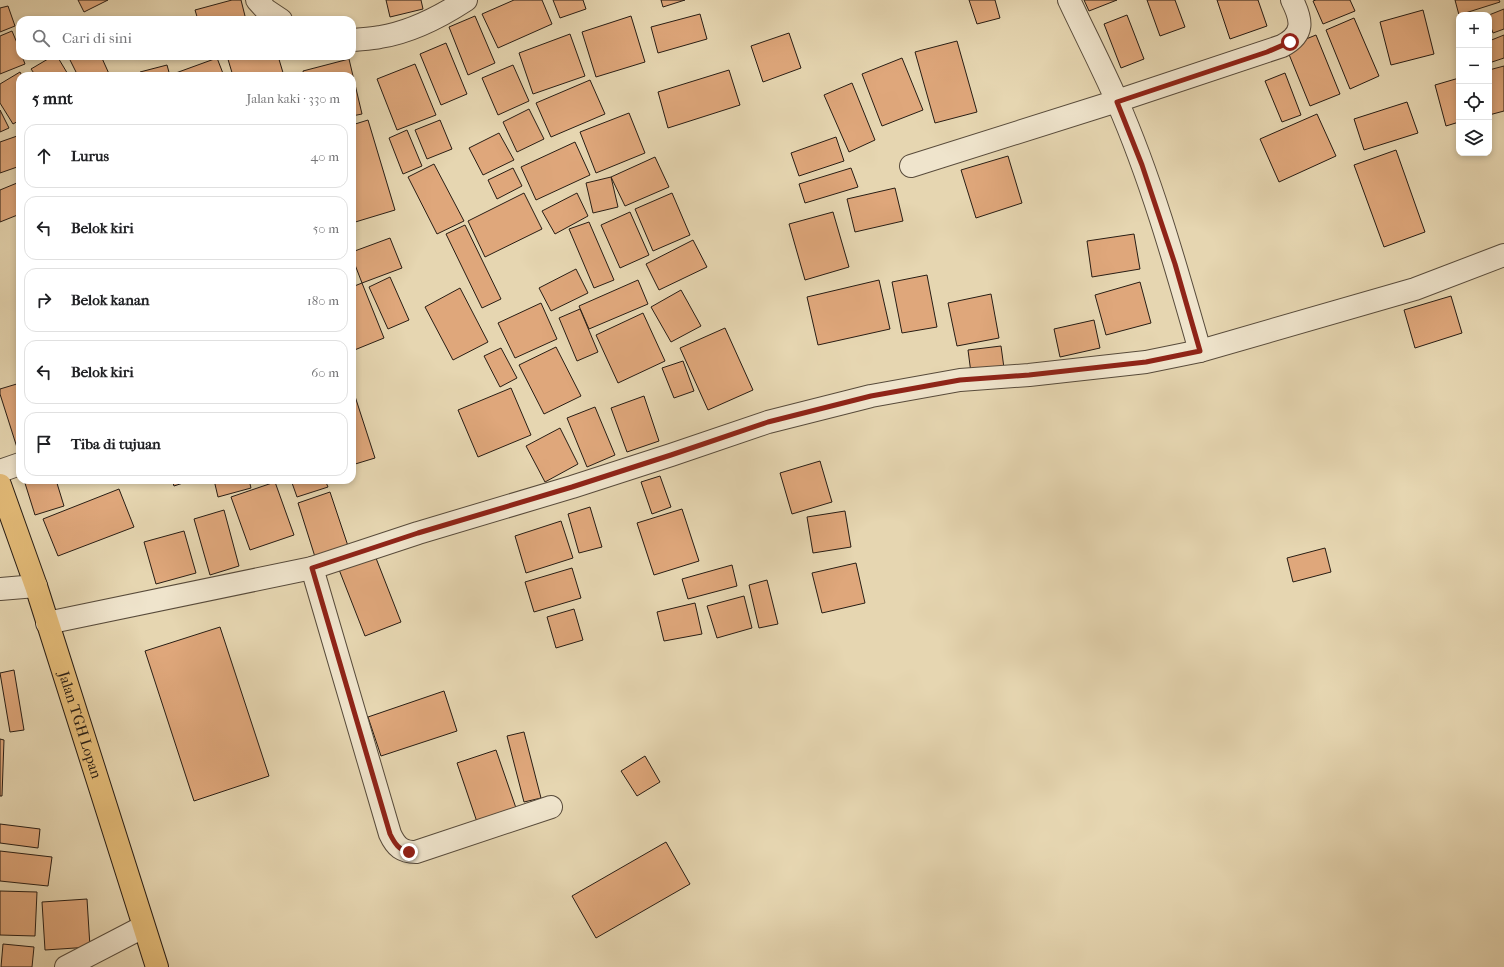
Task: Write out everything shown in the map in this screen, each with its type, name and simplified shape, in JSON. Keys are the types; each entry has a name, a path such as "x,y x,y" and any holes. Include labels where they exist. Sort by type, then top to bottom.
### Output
{"highway":[{"name":"Jalan TGH Lopan","path":"0,485 36,586 143,927 157,967"}],"street":[{"path":"257,0 266,10 275,16"},
{"path":"356,40 380,38 411,29 443,15 466,0"},
{"path":"1069,0 1117,102 1142,165 1173,257 1200,351"},
{"path":"911,166 1117,102 1267,52 1290,42 1298,32 1300,26 1299,17 1292,0"},
{"path":"47,623 312,568 418,533 579,485 768,422 863,398 960,380 1029,375 1146,362 1200,351 1415,289 1504,255"},
{"path":"0,471 16,465"},
{"path":"312,568 390,834 398,848 403,851 416,852 552,807"},
{"path":"0,589 36,586"},
{"path":"66,967 143,927"}],"building":[{"path":"78,0 108,0 84,12"},
{"path":"232,0 241,0 245,16 197,16 195,10"},
{"path":"386,0 421,0 423,9 390,17"},
{"path":"514,0 542,0 552,24 498,48 482,14"},
{"path":"553,0 583,0 586,9 560,18"},
{"path":"661,0 685,0 663,7"},
{"path":"969,0 995,0 1000,18 977,24"},
{"path":"1084,0 1117,0 1089,11"},
{"path":"1147,0 1175,0 1185,27 1160,36"},
{"path":"1217,0 1258,0 1267,26 1230,39"},
{"path":"1350,0 1355,11 1323,24 1313,1"},
{"path":"1455,0 1499,0 1500,2 1468,12 1458,12"},
{"path":"8,6 15,26 0,32 0,8"},
{"path":"1504,9 1504,29 1493,33 1492,14"},
{"path":"1423,10 1434,54 1391,65 1380,22"},
{"path":"700,14 707,39 658,53 651,27"},
{"path":"1127,15 1144,59 1121,68 1104,24"},
{"path":"475,16 495,63 468,75 449,27"},
{"path":"631,16 645,62 596,77 582,32"},
{"path":"1354,18 1379,76 1350,89 1326,30"},
{"path":"12,31 16,40 16,60 24,60 25,64 0,74 0,36"},
{"path":"789,33 801,68 763,82 751,46"},
{"path":"570,34 585,76 533,94 519,53"},
{"path":"1316,35 1340,94 1310,106 1286,47"},
{"path":"1504,35 1504,58 1492,62 1492,48 1492,40"},
{"path":"957,41 977,112 935,123 915,52"},
{"path":"446,43 467,94 441,105 420,54"},
{"path":"902,58 923,110 882,126 862,74"},
{"path":"46,60 59,60 67,72 33,72 31,69"},
{"path":"70,60 103,60 108,72 76,72"},
{"path":"212,60 218,60 222,72 178,72"},
{"path":"228,60 279,60 283,72 232,72"},
{"path":"349,60 352,72 303,72"},
{"path":"415,64 436,115 397,130 377,79"},
{"path":"167,65 169,72 140,72"},
{"path":"513,65 529,101 498,115 482,78"},
{"path":"1504,66 1504,111 1492,114 1492,84 1492,69"},
{"path":"729,70 740,105 668,128 658,92"},
{"path":"1285,73 1301,115 1282,122 1265,81"},
{"path":"16,74 16,122 13,124 0,103 0,84"},
{"path":"1456,79 1456,123 1446,126 1435,85"},
{"path":"590,80 605,114 551,137 536,103"},
{"path":"852,83 875,140 849,152 824,95"},
{"path":"356,89 362,114 356,115"},
{"path":"1407,102 1418,133 1364,150 1354,119"},
{"path":"529,109 544,139 517,152 503,122"},
{"path":"0,110 9,128 0,132"},
{"path":"629,113 645,153 596,173 580,132"},
{"path":"1317,114 1336,156 1279,182 1260,139"},
{"path":"368,120 395,210 356,222 356,124"},
{"path":"440,120 452,149 427,159 415,130"},
{"path":"407,130 422,166 403,174 389,138"},
{"path":"499,133 514,160 483,175 469,148"},
{"path":"16,136 16,167 0,173 0,142"},
{"path":"836,137 844,161 799,176 791,153"},
{"path":"575,142 590,175 536,200 521,167"},
{"path":"1396,150 1425,232 1384,247 1354,165"},
{"path":"1008,156 1022,203 976,218 961,170"},
{"path":"655,157 669,187 625,206 611,177"},
{"path":"434,164 464,221 437,234 408,177"},
{"path":"513,168 522,186 497,199 488,180"},
{"path":"851,168 858,187 805,203 799,184"},
{"path":"611,177 618,207 593,213 586,183"},
{"path":"16,183 16,216 0,222 0,190"},
{"path":"895,188 903,221 855,232 847,199"},
{"path":"524,193 542,229 485,257 468,221"},
{"path":"577,193 588,216 555,234 542,211"},
{"path":"672,193 690,235 653,251 635,209"},
{"path":"630,212 649,255 620,268 601,225"},
{"path":"833,212 849,267 805,280 789,224"},
{"path":"589,222 614,280 594,288 569,229"},
{"path":"465,225 501,299 482,308 446,234"},
{"path":"1134,234 1140,269 1092,277 1087,241"},
{"path":"390,238 402,268 362,283 356,267 356,251"},
{"path":"693,240 707,267 659,290 646,264"},
{"path":"576,269 588,293 551,311 539,288"},
{"path":"927,275 937,327 902,333 892,282"},
{"path":"390,277 409,320 388,329 369,287"},
{"path":"638,280 648,304 589,329 579,306"},
{"path":"879,280 890,329 818,345 807,297"},
{"path":"1140,282 1151,323 1106,335 1095,295"},
{"path":"362,283 384,338 356,349 356,285"},
{"path":"460,288 488,342 453,360 425,307"},
{"path":"681,290 701,326 671,342 651,307"},
{"path":"991,294 999,338 957,346 948,303"},
{"path":"1451,296 1462,333 1415,348 1404,310"},
{"path":"541,303 557,339 515,358 498,323"},
{"path":"580,309 598,352 577,361 559,318"},
{"path":"643,313 665,361 618,383 596,335"},
{"path":"1094,320 1100,348 1060,357 1054,329"},
{"path":"725,328 753,390 708,410 680,348"},
{"path":"1001,346 1004,368 971,373 968,350"},
{"path":"556,347 581,396 544,414 519,365"},
{"path":"501,348 517,378 500,387 484,356"},
{"path":"683,361 694,391 674,398 662,368"},
{"path":"16,384 16,444 0,394 0,389"},
{"path":"511,388 531,435 478,457 458,410"},
{"path":"644,396 659,441 627,452 611,408"},
{"path":"356,399 375,458 356,464"},
{"path":"595,407 615,455 587,467 567,418"},
{"path":"560,428 578,464 545,482 526,446"},
{"path":"820,461 832,502 792,514 780,473"},
{"path":"660,476 671,507 652,514 641,482"},
{"path":"25,484 57,484 64,506 35,515"},
{"path":"215,484 250,484 251,488 218,497"},
{"path":"269,484 276,484 294,535 250,550 231,497"},
{"path":"292,484 327,484 328,487 297,497"},
{"path":"119,489 134,527 58,556 43,519"},
{"path":"330,492 349,549 316,560 298,503"},
{"path":"590,507 602,547 579,553 568,514"},
{"path":"682,509 699,561 654,575 637,523"},
{"path":"224,510 239,566 210,575 194,519"},
{"path":"845,511 851,547 813,553 807,517"},
{"path":"561,521 573,558 526,573 515,536"},
{"path":"184,531 196,573 156,584 144,542"},
{"path":"1325,548 1331,572 1293,582 1287,558"},
{"path":"374,553 401,622 365,636 338,567"},
{"path":"856,563 865,603 822,613 812,573"},
{"path":"732,565 737,586 688,599 682,579"},
{"path":"572,568 581,598 534,612 525,582"},
{"path":"767,580 778,624 759,628 749,585"},
{"path":"744,596 752,628 717,638 707,606"},
{"path":"695,603 702,634 664,641 657,612"},
{"path":"574,609 583,640 556,648 547,617"},
{"path":"220,627 269,776 194,801 145,651"},
{"path":"14,670 24,730 10,732 0,673"},
{"path":"444,691 457,731 381,756 368,717"},
{"path":"524,732 541,798 524,802 507,736"},
{"path":"0,739 4,740 2,796 0,796"},
{"path":"496,750 516,808 477,822 457,763"},
{"path":"645,756 660,782 637,796 621,771"},
{"path":"0,824 40,829 38,848 0,843"},
{"path":"666,842 690,884 596,938 572,896"},
{"path":"0,851 52,857 48,886 0,881"},
{"path":"0,891 37,892 35,936 0,935"},
{"path":"87,899 90,947 45,950 42,902"},
{"path":"3,944 34,947 32,967 1,967"}],"route":[{"path":"409,852 398,848 390,834 312,568 418,533 572,487 768,422 871,396 960,380 1029,375 1146,362 1200,351 1175,264 1142,165 1117,102 1267,52 1290,42"}]}
